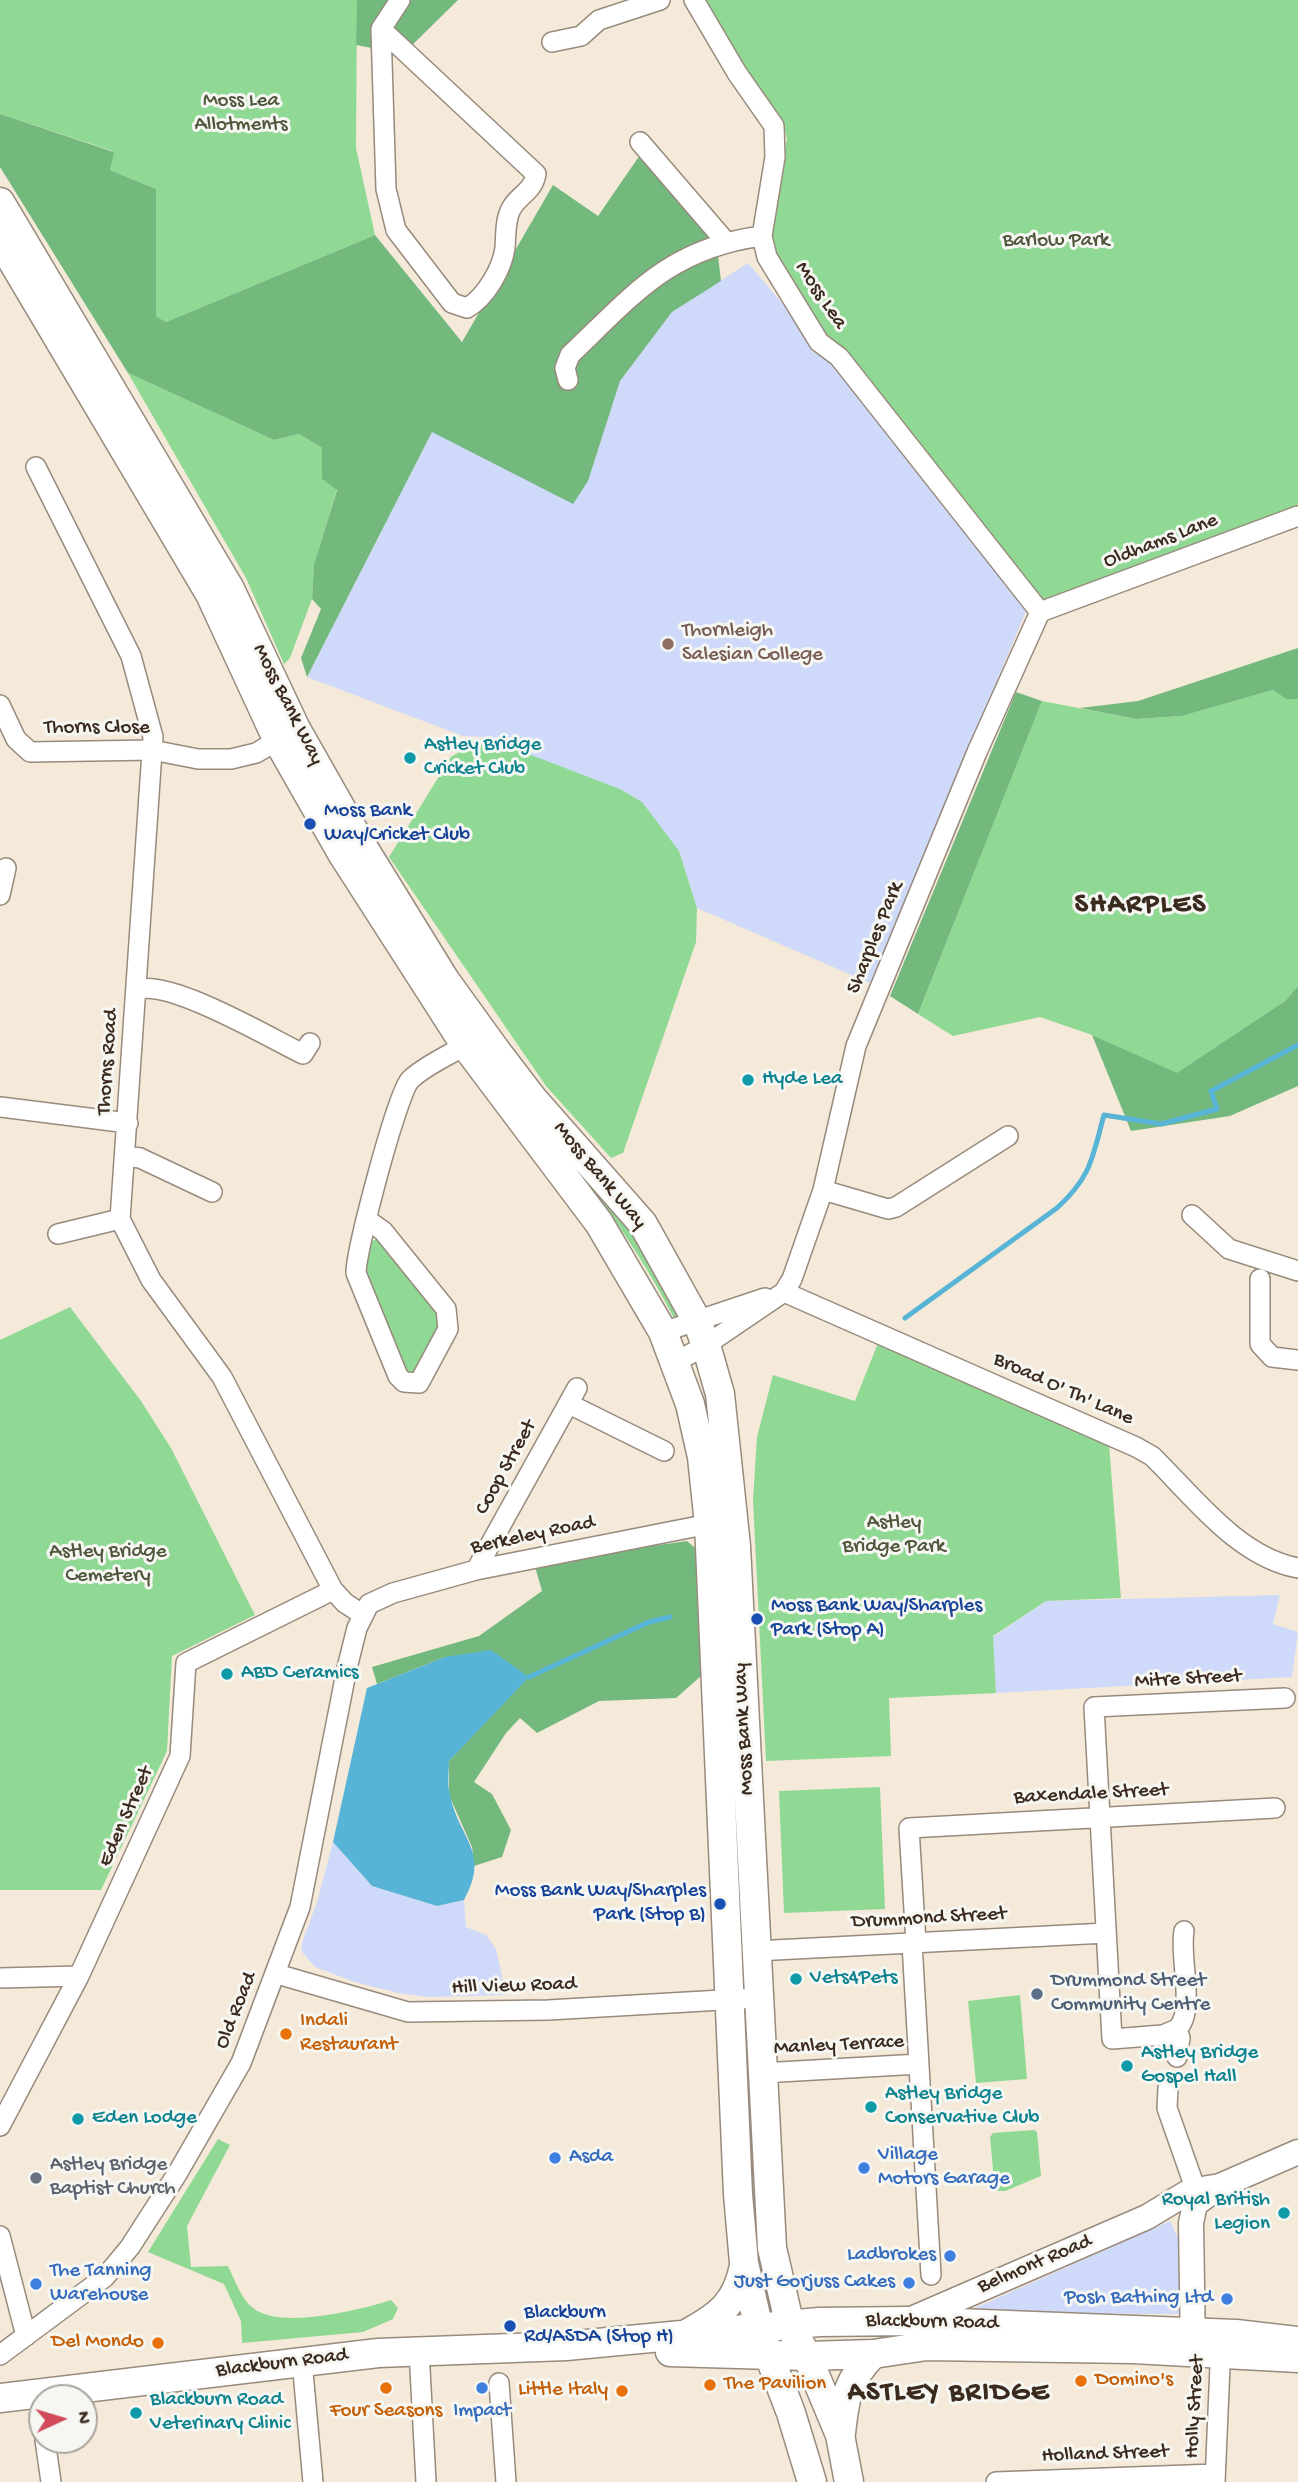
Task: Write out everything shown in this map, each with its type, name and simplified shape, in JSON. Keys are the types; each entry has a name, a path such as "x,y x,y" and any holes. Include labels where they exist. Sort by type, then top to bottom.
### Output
{"highway":[{"name":"Moss Bank Way","path":"0,202 230,589 287,735 363,847 445,979 533,1099 643,1224 701,1333 720,1394 736,1546 755,1951 744,1999 762,2073 772,2248 798,2340 840,2435"},
{"name":"Moss Bank Way","path":"0,240 210,594 287,735 343,855 465,1045 599,1223 663,1332 676,1362 690,1404 702,1457 709,1524 744,1999 737,2194 744,2263 759,2329 791,2413 812,2482"},
{"path":"682,2337 726,2309 736,2295 744,2263"},
{"name":"Blackburn Road","path":"566,2346 768,2356 798,2340 819,2322 907,2321 1193,2342 1298,2340"},
{"name":"Blackburn Road","path":"98,2394 302,2361 419,2350 566,2346 759,2329 798,2340 873,2354 927,2346 1193,2342"},
{"path":"798,2340 874,2340 927,2346"},
{"name":"Blackburn Road","path":"1221,2343 1298,2358"},
{"path":"849,2482 840,2435 845,2397 854,2373 873,2354"},
{"name":"Blackburn Road","path":"0,2398 28,2401"}],"main road":[{"path":"1193,2342 1202,2199 1298,2152"},
{"name":"Belmont Road","path":"907,2321 1162,2210 1179,2212 1202,2199"}],"street":[{"path":"381,29 532,167 536,174 531,189 519,198 508,216 504,252 495,276 475,303 467,307 452,303 396,230 386,189 381,29 400,0"},
{"path":"552,42 581,36 599,20 660,0"},
{"name":"Moss Lea","path":"694,0 737,73 774,126 775,157 762,236 767,257 819,342 839,357 1040,612"},
{"path":"640,142 716,226 726,242"},
{"path":"568,380 565,368 570,355 654,275 686,256 726,242 762,236"},
{"name":"Thorns Road","path":"36,467 131,656 152,732 120,1219"},
{"name":"Oldhams Lane","path":"1040,612 1298,516"},
{"name":"Sharples Park","path":"784,1292 792,1279 823,1190 856,1046 977,752 1040,612"},
{"name":"Thorns Close","path":"0,705 16,739 30,752 152,750 198,759 230,760 256,753 287,735"},
{"path":"0,895 6,868"},
{"path":"137,990 151,986 191,999 303,1055 310,1043"},
{"path":"366,1219 383,1231 446,1309 448,1329 419,1383 404,1382 398,1376 356,1273 366,1219 407,1083 465,1045"},
{"path":"0,1107 128,1123"},
{"path":"823,1190 888,1209 896,1207 1008,1136"},
{"path":"125,1156 140,1158 212,1192"},
{"path":"1190,1213 1229,1249 1298,1271"},
{"path":"58,1234 120,1219 151,1280 222,1377 333,1590 345,1603 365,1609"},
{"path":"1260,1279 1260,1344 1272,1357 1298,1360"},
{"path":"676,1362 701,1333 784,1292"},
{"name":"Broad O' Th' Lane","path":"784,1292 1136,1447 1152,1456 1242,1543 1275,1562 1298,1567"},
{"path":"663,1332 701,1333"},
{"name":"Coop Street","path":"477,1570 573,1396 664,1451"},
{"name":"Berkeley Road","path":"365,1609 393,1592 477,1570 709,1524"},
{"name":"Eden Street","path":"0,2126 79,1976 180,1756 187,1663 333,1590"},
{"name":"Old Road","path":"0,2355 105,2277 130,2247 177,2174 240,2063 277,1974 300,1907 347,1668 365,1609"},
{"name":"Mitre Street","path":"1100,1818 1094,1707 1285,1698"},
{"name":"Baxendale Street","path":"914,1943 909,1828 1275,1808"},
{"path":"1100,1818 1112,2039 1163,2035 1177,2029 1186,2011 1181,1952 1185,1931"},
{"name":"Drummond Street","path":"755,1951 1106,1933"},
{"path":"914,1943 931,2275"},
{"name":"Hill View Road","path":"277,1974 408,2011 458,2013 744,1999"},
{"path":"0,1978 79,1976"},
{"path":"1177,2029 1180,2038 1177,2057"},
{"name":"Manley Terrace","path":"762,2073 919,2064"},
{"path":"1168,2088 1167,2108 1202,2199"},
{"path":"0,2236 26,2336"},
{"name":"Holly Street","path":"1215,2478 1221,2343"},
{"path":"419,2350 426,2482"},
{"path":"302,2361 313,2482"},
{"path":"499,2383 506,2482"},
{"path":"48,2454 51,2482"},
{"name":"Holland Street","path":"996,2482 1215,2478"}],"shaded area":[{"name":"Thornleigh Salesian College","path":"748,263 799,323 813,352 831,361 1026,611 870,983 697,908 679,851 484,737 463,736 307,677 432,432 588,481 620,381 672,312"},
{"path":"1280,1595 1273,1624 1298,1632 1292,1677 996,1693 993,1637 1046,1601"},
{"path":"333,1842 372,1886 437,1906 464,1900 466,1927 486,1935 496,1949 506,1995 427,1997 398,1993 355,1982 315,1967 302,1952 302,1943 317,1902"},
{"path":"1170,2221 1178,2238 1180,2314 964,2313"}],"green space":[{"name":"Moss Lea Allotments","path":"0,0 357,0 356,148 375,235 166,322 156,316 156,189 110,170 113,151 0,114"},
{"path":"357,0 458,0 403,54 356,45"},
{"name":"Barlow Park","path":"694,0 1298,0 1298,516 1040,612 839,357 767,257 768,235 787,139 781,118 737,73"},
{"path":"0,114 114,152 110,170 156,189 156,316 166,322 375,235 462,342 553,185 598,216 640,155 715,231 721,281 672,312 620,381 588,481 573,504 432,432 307,677 301,658 321,609 312,599 314,564 337,490 322,479 322,448 299,434 274,440 128,373 0,167"},
{"path":"128,373 274,440 299,434 322,448 322,479 337,489 314,564 312,599 290,658 284,664 246,578"},
{"path":"1298,648 1298,699 1286,699 1273,690 1182,716 1136,719 1080,708 1138,701"},
{"path":"1273,690 1286,699 1298,699 1298,986 1285,1001 1177,1074 1092,1035 1040,1017 953,1036 918,1014 1042,701 1136,719 1182,716"},
{"path":"1016,692 1042,701 918,1014 890,996"},
{"path":"484,737 620,789 642,802 679,851 697,908 696,942 623,1153 611,1158 546,1086 389,857 451,757"},
{"path":"1298,986 1298,1086 1230,1116 1131,1131 1092,1035 1177,1073 1285,1001"},
{"path":"570,1161 620,1212 688,1318 676,1322 627,1238"},
{"path":"377,1238 384,1240 439,1309 441,1330 415,1375 408,1376 365,1270 370,1243"},
{"name":"Astley Bridge Cemetery","path":"70,1307 141,1401 171,1448 255,1615 172,1656 167,1751 101,1890 0,1890 0,1340"},
{"name":"Astley Bridge Park","path":"878,1343 1109,1444 1121,1598 1046,1601 993,1636 996,1693 889,1698 891,1756 766,1761 753,1500 757,1437 773,1375 855,1401"},
{"path":"687,1541 695,1548 701,1676 676,1698 599,1701 537,1733 520,1718 506,1733 474,1782 492,1794 511,1830 502,1857 474,1866 472,1847 449,1795 449,1761 528,1677 445,1657 377,1684 372,1667 479,1636 542,1591 534,1563"},
{"path":"880,1787 885,1909 784,1913 779,1791"},
{"path":"1020,1995 1027,2079 976,2083 968,2001"},
{"path":"1037,2132 1041,2176 1005,2191 995,2191 990,2137 993,2133"},
{"path":"218,2139 230,2145 187,2226 191,2267 228,2266 245,2300 265,2314 300,2318 320,2316 391,2300 398,2308 393,2319 363,2332 242,2343 241,2321 224,2284 148,2252"}],"water":[{"path":"491,1650 529,1677 449,1761 450,1795 474,1857 472,1884 464,1900 437,1906 372,1886 333,1842 367,1688 445,1657"}],"waterway":[{"path":"905,1318 1057,1208 1068,1197 1089,1166 1104,1115 1161,1124 1217,1109 1211,1091 1298,1045"},
{"path":"529,1677 649,1622 670,1617"}],"place":[{"name":"Thornleigh Salesian College","path":"668,644"},
{"name":"Astley Bridge Cricket Club","path":"410,758"},
{"name":"Moss Bank Way/Cricket Club","path":"310,824"},
{"name":"Hyde Lea","path":"748,1080"},
{"name":"Moss Bank Way/Sharples Park (Stop A)","path":"757,1619"},
{"name":"ABD Ceramics","path":"227,1674"},
{"name":"Moss Bank Way/Sharples Park (Stop B)","path":"720,1904"},
{"name":"Vets4Pets","path":"796,1979"},
{"name":"Drummond Street Community Centre","path":"1037,1994"},
{"name":"Indali Restaurant","path":"286,2034"},
{"name":"Astley Bridge Gospel Hall","path":"1127,2066"},
{"name":"Astley Bridge Conservative Club","path":"871,2107"},
{"name":"Eden Lodge","path":"78,2119"},
{"name":"Asda","path":"555,2158"},
{"name":"Village Motors Garage","path":"864,2168"},
{"name":"Astley Bridge Baptist Church","path":"36,2178"},
{"name":"Royal British Legion","path":"1284,2213"},
{"name":"Ladbrokes","path":"950,2256"},
{"name":"Just Gorjuss Cakes","path":"909,2283"},
{"name":"The Tanning Warehouse","path":"36,2284"},
{"name":"Posh Bathing Ltd","path":"1227,2299"},
{"name":"Blackburn Rd/ASDA (Stop H)","path":"510,2326"},
{"name":"Del Mondo","path":"158,2343"},
{"name":"Domino's","path":"1081,2381"},
{"name":"The Pavilion","path":"710,2385"},
{"name":"Four Seasons","path":"386,2388"},
{"name":"Impact","path":"482,2388"},
{"name":"Little Italy","path":"622,2391"},
{"name":"Blackburn Road Veterinary Clinic","path":"136,2413"}],"district":[{"name":"SHARPLES","path":"1141,907"},
{"name":"ASTLEY BRIDGE","path":"949,2395"}]}
